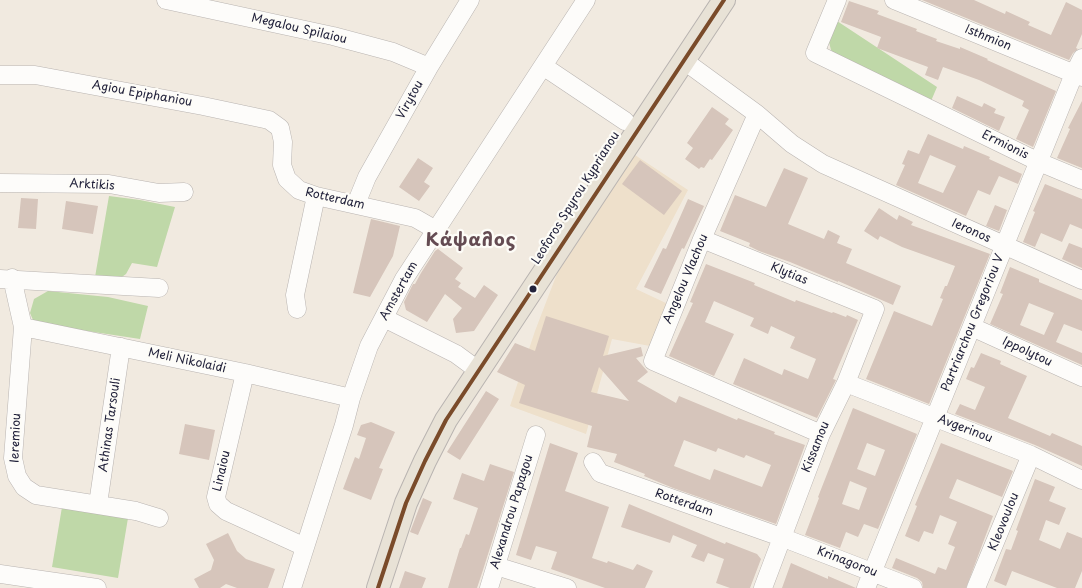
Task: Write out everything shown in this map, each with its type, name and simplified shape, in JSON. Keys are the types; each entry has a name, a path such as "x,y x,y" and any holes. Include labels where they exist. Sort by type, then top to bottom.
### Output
{"main road":[{"name":"Leoforos Spyrou Kyprianou","path":"364,588 382,530 408,467 436,419 625,121 706,0"},
{"name":"Leoforos Spyrou Kyprianou","path":"378,588 406,503 446,420 724,0"}],"street":[{"name":"Megalou Spilaiou","path":"166,0 191,2 333,36 393,52 429,68"},
{"name":"Virytou","path":"356,204 367,177 470,0"},
{"name":"Amstertam","path":"292,588 369,346 404,279 586,0"},
{"name":"Isthmion","path":"894,0 1079,70"},
{"name":"Ermionis","path":"833,7 815,53 1039,162 1082,180"},
{"path":"683,60 757,114"},
{"path":"543,66 625,121"},
{"name":"Partriarchou Gregoriou V","path":"869,580 1039,162 1079,70"},
{"name":"Agiou Epiphaniou","path":"0,75 35,75 203,106 269,120 280,128"},
{"name":"Ieronos","path":"757,114 792,144 823,164 1082,280"},
{"name":"Angelou Vlachou","path":"757,114 702,239 653,361 821,434"},
{"name":"Rotterdam","path":"280,128 283,142 282,165 288,179 299,190 316,196 415,218 436,230"},
{"name":"Arktikis","path":"0,183 109,184 159,193 184,192"},
{"path":"296,309 295,295 316,196"},
{"name":"Klytias","path":"702,239 875,309"},
{"path":"6,278 159,288"},
{"name":"Ieremiou","path":"6,278 23,327 13,458 17,476 24,487 36,495 136,510 159,518"},
{"name":"Kissamou","path":"763,588 821,434 846,382 875,309"},
{"path":"384,318 456,354 471,365"},
{"name":"Meli Nikolaidi","path":"23,327 245,373 351,398"},
{"name":"Ippolytou","path":"972,327 1082,377"},
{"name":"Athinas Tarsouli","path":"98,504 121,347"},
{"name":"Linaiou","path":"245,373 216,497 218,504 226,511 305,546"},
{"name":"Avgerinou","path":"846,382 1031,455 1082,480"},
{"name":"Alexandrou Papagou","path":"489,588 536,435"},
{"name":"Kleovoulou","path":"976,588 1031,455"},
{"name":"Rotterdam","path":"593,462 600,473 781,537"},
{"name":"Krinagorou","path":"781,537 869,580 913,588"},
{"path":"496,566 567,588"},
{"path":"0,574 97,588"}],"shaded area":[{"path":"635,155 688,190 636,289 668,304 650,346 612,339 586,434 510,406 535,331 558,271"}],"green space":[{"path":"837,21 937,87 931,101 835,55 831,50 829,42"},
{"path":"109,196 175,207 157,267 132,263 126,274 119,279 95,277"},
{"path":"48,291 108,297 148,306 140,339 41,324 33,320 30,313 34,299"},
{"path":"62,507 128,518 118,578 52,567"}],"building":[{"path":"922,0 974,0 1005,14 1006,11 1030,22 1028,25 1051,35 1066,2 1082,10 1082,34 1076,48 1078,49 1069,60"},
{"path":"849,1 879,11 877,14 917,29 916,31 937,39 936,41 960,49 960,47 1056,91 1033,147 1016,139 1029,110 1022,106 1024,101 979,80 943,67 938,80 925,75 928,67 877,48 881,37 841,22"},
{"path":"957,96 982,107 984,103 996,109 994,113 1005,117 999,131 952,108"},
{"path":"1082,101 1082,168 1057,158 1070,129 1068,128"},
{"path":"712,107 729,119 725,124 733,130 712,160 710,159 704,168 701,167 699,169 685,159 693,148 687,143"},
{"path":"928,134 963,149 964,146 990,157 989,159 1022,174 1018,184 999,176 990,195 978,190 966,216 896,185 905,165 902,164 908,150 919,154","holes":["930,155 956,166 943,193 918,183"]},
{"path":"418,158 433,168 424,182 430,186 419,201 399,187"},
{"path":"640,160 682,191 664,215 622,184"},
{"path":"784,168 808,178 788,224 824,239 828,230 840,236 837,243 852,249 846,263 901,286 893,305 838,281 759,251 749,246 750,243 720,231 735,195 766,207"},
{"path":"1045,184 1082,199 1082,229 1070,224 1062,242 1041,233 1035,247 1023,242 1035,212 1033,211"},
{"path":"21,198 38,199 36,229 18,228"},
{"path":"688,199 704,206 661,294 644,287 663,248 666,249"},
{"path":"66,201 98,206 93,234 62,229"},
{"path":"995,205 1007,210 999,231 986,226"},
{"path":"879,208 897,220 899,215 913,222 911,225 990,254 929,404 866,379 894,311 932,326 943,299 940,298 955,266 902,247 880,236 878,240 864,231"},
{"path":"371,219 400,226 393,256 370,297 353,293"},
{"path":"1069,243 1082,248 1082,268 1062,259"},
{"path":"438,249 463,268 455,279 461,283 458,287 475,298 484,285 498,295 474,331 456,333 453,319 462,308 445,294 427,322 406,310 404,302 413,284 415,284"},
{"path":"706,264 755,283 754,285 795,302 796,300 858,320 833,379 836,380 817,418 733,384 744,358 782,375 784,369 808,379 816,359 790,348 795,337 771,326 768,334 750,326 754,318 714,301 705,322 734,334 714,376 669,356 693,303 690,302"},
{"path":"1010,267 1039,279 1039,282 1082,300 1082,331 1064,324 1056,342 1082,353 1082,365 990,324 1003,294 1000,293","holes":["1029,303 1054,313 1044,335 1020,325"]},
{"path":"546,316 609,336 603,356 641,347 643,356 636,358 648,372 637,381 676,403 679,396 805,445 776,524 673,488 644,476 645,474 614,462 617,454 587,447 592,426 519,403 525,385 497,372 515,343 535,351","holes":["599,367 629,401 591,392","684,440 716,452 718,448 744,458 746,455 771,465 762,487 714,469 710,480 674,466"]},
{"path":"981,353 1001,361 1000,364 1027,376 1008,418 1050,436 1052,433 1082,446 1082,466 1035,445 955,414 960,404 975,410 985,387 966,379 971,367 974,368"},
{"path":"486,391 499,399 460,460 447,452"},
{"path":"853,408 917,434 878,529 864,524 858,537 846,532 840,548 805,535","holes":["867,443 885,450 875,476 857,469","850,481 867,488 859,510 842,504"]},
{"path":"371,422 395,432 379,468 383,469 371,500 343,489 355,457 359,459 366,438 357,435 361,425"},
{"path":"185,424 215,430 209,460 179,454"},
{"path":"550,443 578,453 565,491 609,507 592,558 607,563 608,561 633,570 637,564 653,571 645,588 605,588 551,569 557,552 536,546 531,560 516,555"},
{"path":"941,443 1013,471 1002,497 957,479 949,498 993,516 966,588 923,588 922,582 917,578 892,568 896,558 935,574 938,567 946,570 955,547 948,544 957,522 940,515 933,534 924,531 919,542 905,536 917,506 915,505"},
{"path":"490,464 514,472 477,588 448,588 460,548 466,534 469,535 478,508 453,499 462,473 484,481"},
{"path":"1035,479 1055,487 1049,501 1066,508 1059,525 1046,520 1039,540 1060,549 1067,532 1082,538 1082,571 1075,588 1057,588 1012,571 1006,586 994,581 1006,549 1011,550 1018,531 1016,530"},
{"path":"423,498 432,502 418,535 410,532"},
{"path":"629,504 725,544 726,542 757,554 761,559 750,588 730,588 716,583 724,559 708,553 704,562 691,557 697,545 673,535 670,543 621,527"},
{"path":"228,533 237,551 246,559 275,569 268,588 237,588 226,584 220,588 199,588 194,579 211,570 214,560 206,544"},
{"path":"791,563 828,579 828,576 856,588 782,588"},
{"path":"405,571 426,578 422,588 399,588"}],"transit line":[{"path":"378,588 406,503 446,420 724,0"}],"district":[{"name":"Κάψαλος","path":"471,241"}]}
